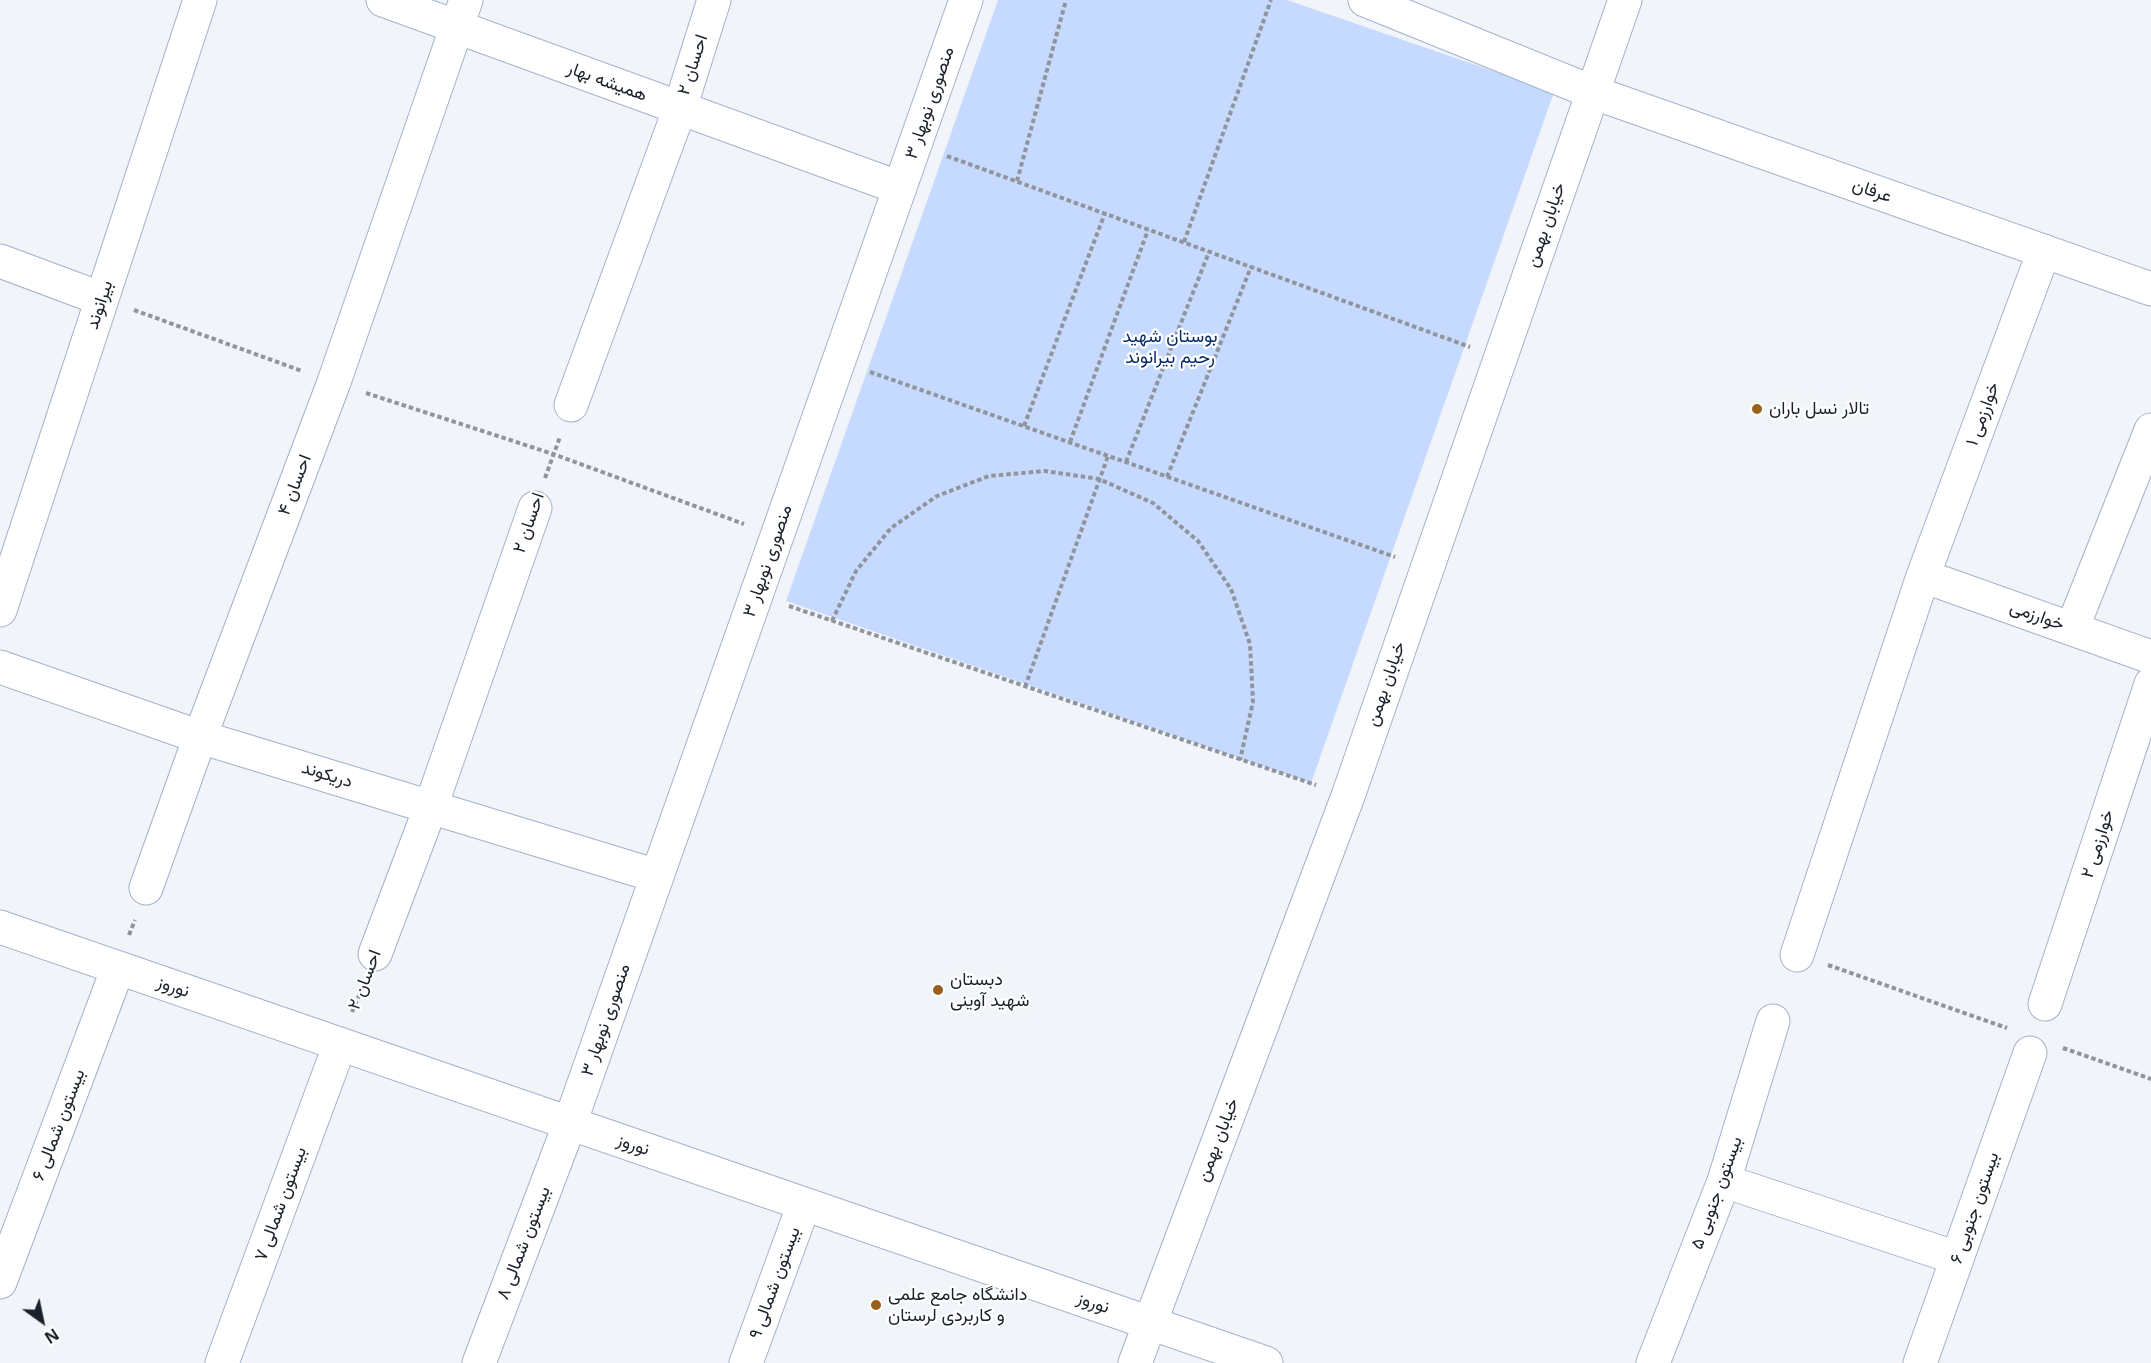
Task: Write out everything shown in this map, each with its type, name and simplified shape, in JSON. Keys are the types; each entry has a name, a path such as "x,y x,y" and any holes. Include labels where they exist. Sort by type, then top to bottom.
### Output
{"street":[{"name":"بیرانوند","path":"0,610 200,0"},
{"name":"همیشه بهار","path":"382,0 461,14 680,108 900,188"},
{"name":"احسان ۲","path":"571,405 680,108 714,0"},
{"name":"منصوری نوبهار ۳","path":"570,1123 966,0"},
{"name":"عرفان","path":"1365,0 1592,92 2151,289"},
{"name":"خیابان بهمن","path":"1135,1363 1348,796 1625,0"},
{"name":"احسان ۴","path":"146,888 200,737 334,382 461,14"},
{"name":"خوارزمی ۱","path":"1797,955 1923,576 2044,251"},
{"path":"0,261 102,299"},
{"path":"2072,629 2151,430"},
{"name":"احسان ۲","path":"375,954 431,806 535,508"},
{"name":"خوارزمی","path":"1923,576 2151,657"},
{"name":"دریکوند","path":"0,667 200,737 657,876"},
{"name":"خوارزمی ۲","path":"2045,1004 2151,684"},
{"name":"نوروز","path":"0,927 1266,1363"},
{"name":"بیستون شمالی ۶","path":"0,1282 118,968"},
{"name":"بیستون جنوبی ۵","path":"1653,1363 1724,1181 1773,1021"},
{"name":"بیستون جنوبی ۶","path":"1920,1363 2032,1043"},
{"name":"بیستون شمالی ۷","path":"222,1363 340,1044"},
{"name":"بیستون شمالی ۸","path":"479,1363 570,1123"},
{"path":"1724,1181 1957,1258"},
{"name":"بیستون شمالی ۹","path":"746,1363 804,1204"}],"path":[{"path":"1017,181 1065,0"},
{"path":"1184,242 1271,0"},
{"path":"915,144 1500,358"},
{"path":"1024,426 1105,213"},
{"path":"1070,442 1148,230"},
{"path":"1126,462 1209,252"},
{"path":"1167,477 1251,267"},
{"path":"102,299 334,382 553,454 777,536"},
{"path":"839,360 1426,569"},
{"name":"احسان ۲","path":"535,508 571,405"},
{"path":"1025,687 1108,456"},
{"path":"832,621 856,571 891,528 937,496 989,476 1045,471 1099,479 1153,503 1198,541 1231,589 1250,644 1253,702 1240,760"},
{"path":"756,595 1348,796"},
{"path":"118,968 146,888"},
{"name":"احسان ۲","path":"340,1044 375,954"},
{"path":"1797,955 2032,1043 2151,1079"}],"green space":[{"name":"بوستان شهید رحیم بیرانوند","path":"998,0 1287,0 1554,92 1311,783 786,601"}],"place":[{"name":"تالار نسل باران","path":"1757,409"},
{"name":"دبستان شهید آوینی","path":"938,990"},
{"name":"دانشگاه جامع علمی و کاربردی لرستان","path":"876,1305"}]}
